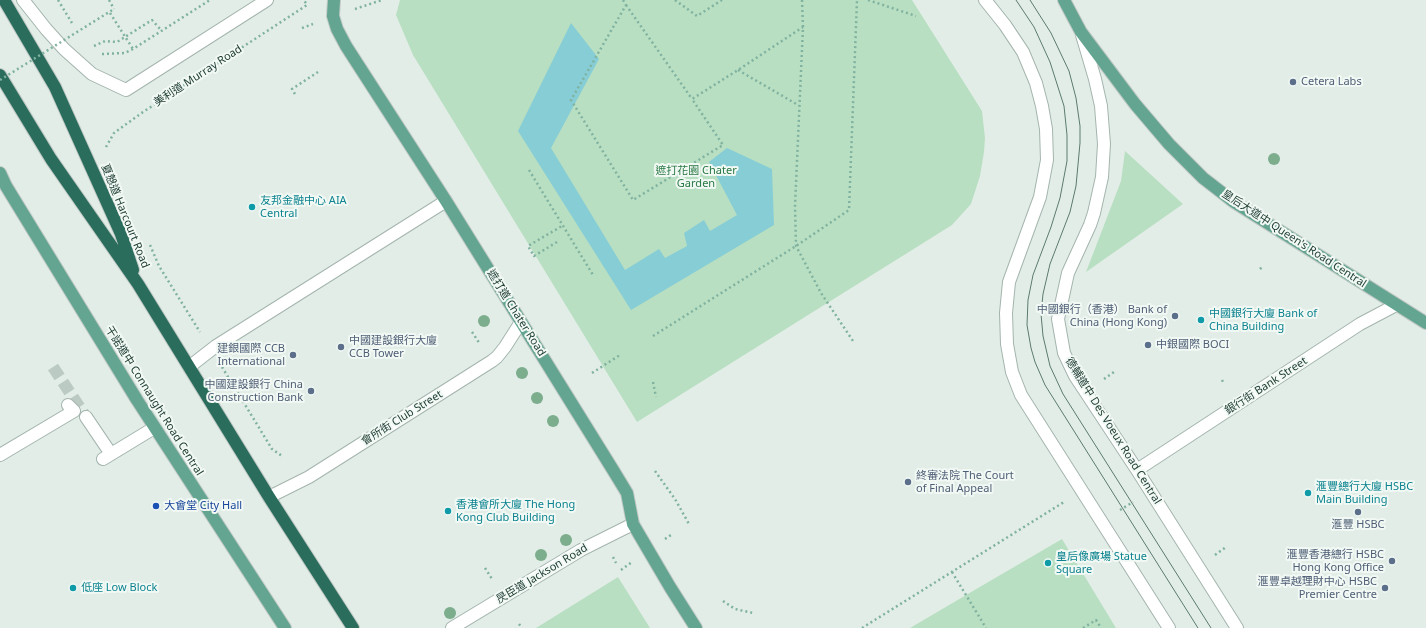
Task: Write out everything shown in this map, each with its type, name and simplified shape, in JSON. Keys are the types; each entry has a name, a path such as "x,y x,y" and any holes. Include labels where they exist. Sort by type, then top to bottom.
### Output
{"highway":[{"name":"夏慤道 Harcourt Road","path":"4,0 26,41 55,87 120,234 138,284"},
{"name":"夏慤道 Harcourt Road","path":"0,75 51,159 138,284"},
{"path":"138,284 269,497 353,628"}],"main road":[{"name":"遮打道 Chater Road","path":"334,0 333,16 337,29 346,46 446,201 627,493 633,524 696,628"},
{"name":"皇后大道中 Queen's Road Central","path":"1064,0 1081,32 1135,104 1169,144 1203,178 1234,202 1426,324"},
{"path":"0,173 2,185"},
{"name":"干諾道中 Connaught Road Central","path":"2,185 154,428 284,628"}],"street":[{"path":"23,0 64,49 92,74 126,90 267,0"},
{"path":"985,0 1005,25 1023,52 1036,83 1046,129 1047,160 1040,197 1009,282 1006,314 1007,344 1012,372 1021,395 1170,628"},
{"name":"德輔道中 Des Voeux Road Central","path":"1081,32 1096,80 1101,106 1104,144 1102,177 1094,213 1068,273 1058,319 1064,353 1075,376 1138,470 1237,628"},
{"path":"189,366 211,350 446,201"},
{"name":"銀行街 Bank Street","path":"1138,470 1364,321 1396,305"},
{"name":"會所街 Club Street","path":"269,497 309,477 492,361 505,347 521,322"},
{"path":"0,455 74,411 68,406"},
{"path":"86,417 107,456 154,428"},
{"name":"昃臣道 Jackson Road","path":"452,628 582,550 633,524"}],"path":[{"path":"0,80 110,12 114,9 109,0"},
{"path":"99,54 125,53 210,0"},
{"name":"美利道 Murray Road","path":"108,153 106,147 114,133 143,112 307,5 304,0"},
{"path":"623,0 723,145 633,200 571,100 626,5"},
{"path":"675,0 697,16 722,0"},
{"path":"802,0 803,27 798,105 795,206 796,246 821,293 853,341"},
{"path":"653,336 796,246 849,210 857,0"},
{"path":"868,0 916,16"},
{"path":"110,12 133,49"},
{"path":"89,49 105,41 117,42 152,20 162,31"},
{"path":"692,99 803,27"},
{"path":"738,70 798,105"},
{"path":"295,94 292,89 318,72"},
{"path":"529,170 593,275"},
{"path":"557,242 534,256 528,246 562,226"},
{"path":"149,245 159,266 272,449 282,456"},
{"path":"1260,269 1263,266"},
{"path":"592,373 620,355"},
{"path":"1100,382 1114,372"},
{"path":"1222,380 1224,384"},
{"path":"653,382 656,397"},
{"path":"655,471 675,499 689,524"},
{"path":"1102,522 1150,490"},
{"path":"862,628 1068,499"},
{"path":"1213,556 1226,547"},
{"path":"485,568 494,581"},
{"path":"952,572 986,628"},
{"path":"723,602 735,609 753,613"},
{"path":"1083,628 1096,620 1101,628"},
{"path":"519,624 522,628"},
{"path":"869,624 871,628"}],"green space":[{"name":"遮打花園 Chater Garden","path":"400,0 912,0 982,111 985,138 984,152 980,176 971,204 952,225 637,422 413,55 396,15"},
{"path":"1125,151 1183,204 1086,272 1121,181"},
{"name":"皇后像廣場 Statue Square","path":"1062,539 1116,628 910,628 978,588"},
{"path":"618,577 650,628 536,628"}],"water":[{"path":"571,23 599,59 551,148 625,270 659,249 665,258 687,246 684,233 704,220 710,231 737,215 709,162 727,148 772,169 774,225 631,310 518,131"}],"tunnel":[{"path":"53,367 86,417"}],"tram line":[{"path":"1016,0 1034,27 1050,62 1064,106 1067,135 1067,161 1060,198 1033,275 1028,300 1027,325 1035,362 1045,385 1198,628"},
{"path":"1030,0 1051,33 1069,71 1076,98 1080,126 1076,186 1070,212 1050,264 1043,294 1041,314 1043,336 1050,366 1063,394 1211,628"}],"place":[{"name":"Cetera Labs","path":"1293,82"},
{"name":"友邦金融中心 AIA Central","path":"252,207"},
{"name":"中國銀行（香港） Bank of China (Hong Kong)","path":"1175,316"},
{"name":"中國銀行大廈 Bank of China Building","path":"1201,320"},
{"name":"中銀國際 BOCI","path":"1148,345"},
{"name":"中國建設銀行大廈 CCB Tower","path":"341,347"},
{"name":"建銀國際 CCB International","path":"293,355"},
{"name":"中國建設銀行 China Construction Bank","path":"311,391"},
{"name":"終審法院 The Court of Final Appeal","path":"908,482"},
{"name":"滙豐總行大廈 HSBC Main Building","path":"1308,493"},
{"name":"大會堂 City Hall","path":"156,506"},
{"name":"香港會所大廈 The Hong Kong Club Building","path":"448,511"},
{"name":"滙豐 HSBC","path":"1358,512"},
{"name":"滙豐香港總行 HSBC Hong Kong Office","path":"1392,561"},
{"name":"皇后像廣場 Statue Square","path":"1048,563"},
{"name":"低座 Low Block","path":"73,588"},
{"name":"滙豐卓越理財中心 HSBC Premier Centre","path":"1385,588"}]}
